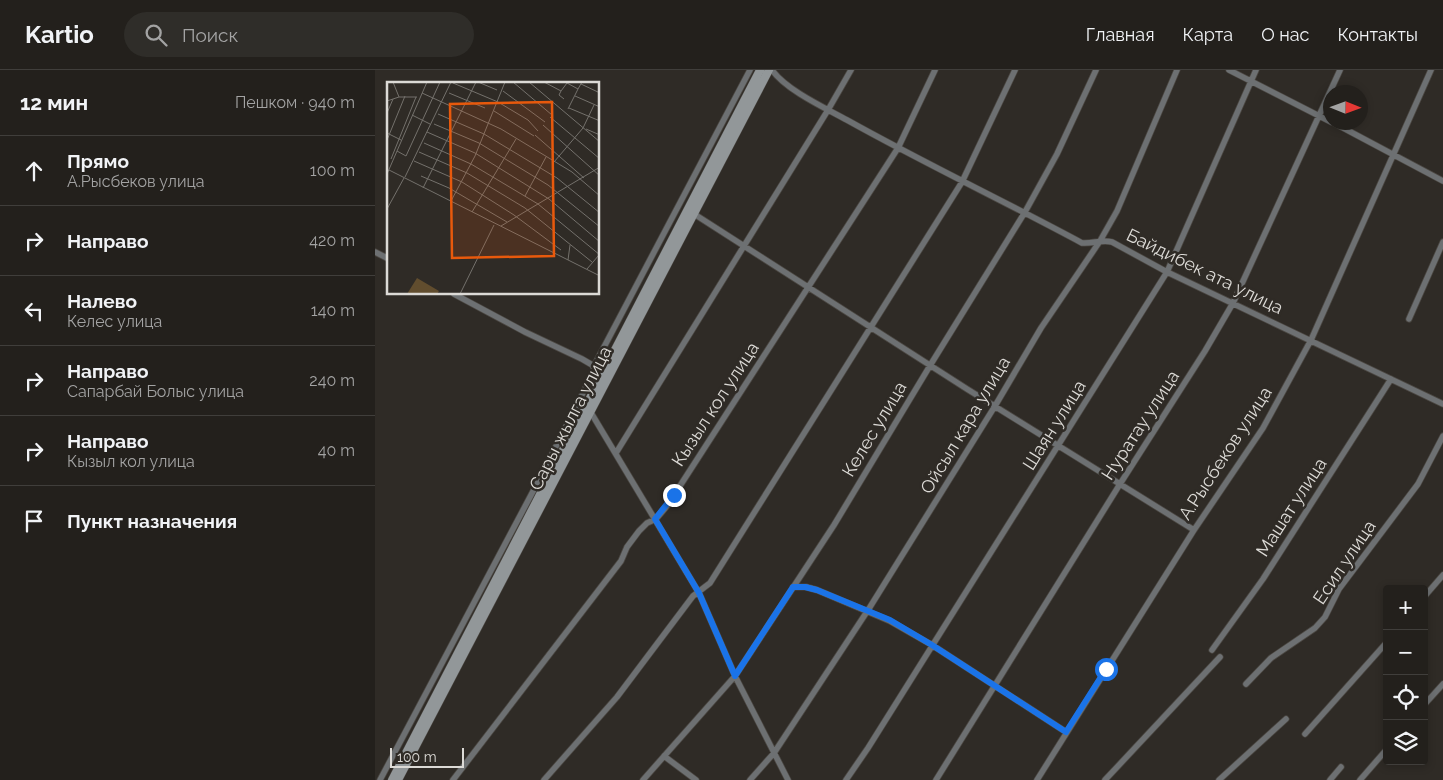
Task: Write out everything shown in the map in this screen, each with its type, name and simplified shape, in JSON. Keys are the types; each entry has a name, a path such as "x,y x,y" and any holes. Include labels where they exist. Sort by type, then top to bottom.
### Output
{"main road":[{"name":"Сары жылга улица","path":"398,780 590,411 691,212 760,70"},
{"name":"Сары жылга улица","path":"392,780 691,212 770,70"}],"street":[{"path":"380,780 539,480 592,375 594,366 749,70"},
{"name":"Байдибек ата улица","path":"770,70 777,78 828,110 962,182 1025,212 1082,243 1112,242 1167,272 1443,404"},
{"path":"616,452 851,70"},
{"name":"Кызыл кол улица","path":"453,780 621,561 627,547 647,523 655,519 667,506 898,148 935,70"},
{"path":"543,780 617,697 693,596 711,583 962,182 1015,70"},
{"name":"Келес улица","path":"643,780 735,676 834,525 1025,212 1057,154 1097,70"},
{"name":"Ойсыл кара улица","path":"750,780 774,753 868,610 995,406 1041,328 1100,241 1117,211 1177,70"},
{"path":"1229,70 1323,118"},
{"name":"Шаян улица","path":"846,780 868,748 1167,272 1256,70"},
{"name":"Нуратау улица","path":"936,780 1205,351 1233,303 1340,70"},
{"name":"А.Рысбеков улица","path":"1037,780 1194,530 1263,428 1311,340 1431,70"},
{"path":"1346,130 1443,181"},
{"path":"691,212 1058,446 1194,530"},
{"path":"1409,319 1443,242"},
{"path":"375,252 387,258"},
{"path":"456,295 594,366"},
{"name":"Машат улица","path":"1213,650 1263,579 1391,379"},
{"path":"590,411 699,593 735,676 788,780"},
{"name":"Есил улица","path":"1246,684 1271,658 1315,628 1325,616 1339,589 1418,484 1443,436"},
{"path":"1428,592 1443,575"},
{"path":"793,587 817,590 881,616 932,645 1066,732"},
{"path":"1305,734 1383,646"},
{"path":"1105,780 1219,657"},
{"path":"1428,701 1443,684"},
{"path":"1219,780 1286,719"},
{"path":"1360,780 1383,754"},
{"path":"664,756 696,780"},
{"path":"1330,780 1341,767"}],"route":[{"path":"674,495 655,519 699,593 735,676 793,587 817,590 881,616 932,645 1066,732 1106,669"}]}
